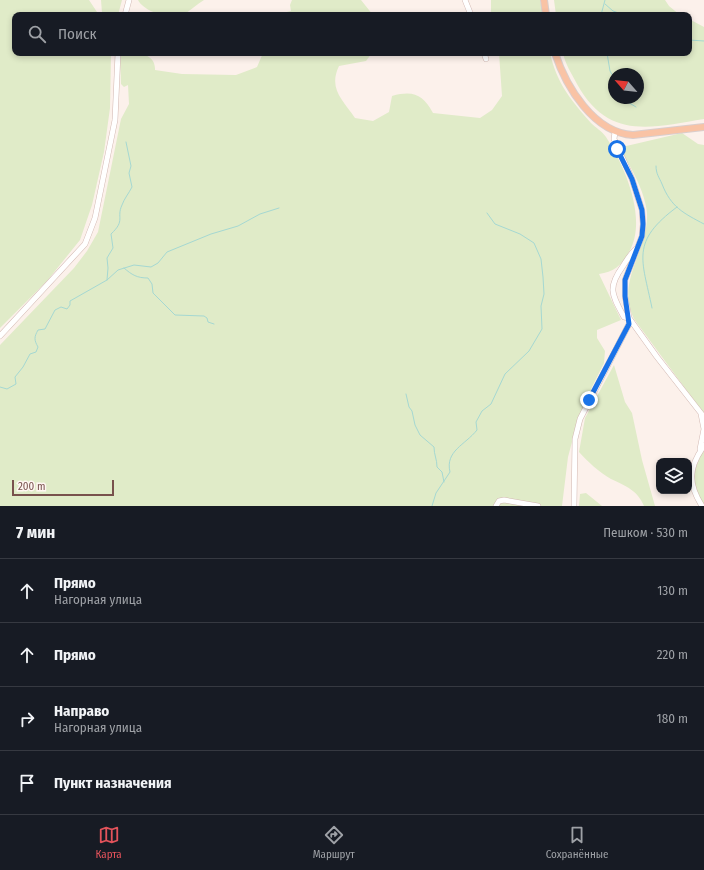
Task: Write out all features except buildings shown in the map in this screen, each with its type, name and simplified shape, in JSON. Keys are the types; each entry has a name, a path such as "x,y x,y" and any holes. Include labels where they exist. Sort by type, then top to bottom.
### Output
{"main road":[{"path":"544,0 546,12"},
{"path":"556,56 565,81 578,99 606,127 615,132 633,136 704,127"}],"street":[{"path":"126,12 129,0"},
{"path":"465,0 470,12"},
{"path":"0,336 85,244 95,218 115,120 118,56"},
{"path":"574,506 575,447 580,419 629,324 625,296 625,280 638,247 643,224 642,210 632,179 617,149 614,139 615,132"},
{"path":"638,247 630,254 614,278 612,287 624,317 629,318 641,333 657,357 702,415 704,429 703,443 692,469 691,484 702,506"},
{"path":"699,453 704,446"},
{"path":"496,506 499,501 504,500 538,506"}],"green space":[{"path":"0,0 89,0 97,12 12,12 12,56 111,56 110,108 104,152 92,205 80,240 47,281 0,328"},
{"path":"101,0 122,0 119,12 102,12"},
{"path":"138,0 204,0 187,12 154,12 141,4"},
{"path":"292,0 361,0 371,12 287,12 291,11 290,5"},
{"path":"491,0 540,0 542,12 491,12"},
{"path":"554,0 665,0 669,6 676,12 556,12"},
{"path":"692,21 704,27 704,119 648,127 632,126 617,122 602,114 589,102 567,65 564,56 692,56"},
{"path":"120,56 148,56 152,59 155,70 182,74 236,75 257,67 262,56 370,56 366,61 339,66 336,74 335,81 338,94 355,118 373,121 389,112 392,96 412,94 421,98 433,113 480,118 492,110 502,96 499,56 551,56 557,74 566,91 591,123 601,131 613,149 627,178 632,193 636,225 634,239 629,252 623,261 613,270 599,274 621,320 597,330 597,338 605,351 604,363 592,387 572,442 568,457 562,506 0,506 0,345 74,268 87,251 98,232 121,119 129,104 128,85 124,87 121,84"},
{"path":"682,133 698,144 704,145 704,414 634,319 629,305 628,291 630,278 643,240 647,213 642,192 625,157 622,147"},
{"path":"614,365 625,402 632,413 642,460 655,506 644,506 634,492 602,473 579,452 585,418"},
{"path":"704,449 704,506 696,490 694,477 697,465"},
{"path":"586,493 602,506 579,506 580,494"}],"waterway":[{"path":"602,12 605,0"},
{"path":"605,4 616,12"},
{"path":"692,40 704,41"},
{"path":"608,56 610,68"},
{"path":"631,104 636,107"},
{"path":"107,280 107,258 113,248 111,234 118,225 120,209 132,187 129,173 131,166 126,142"},
{"path":"656,166 657,173 669,198 684,213 704,224"},
{"path":"652,308 643,264 643,252 646,241 652,231 662,219 677,207"},
{"path":"0,387 7,389 16,384 15,377 23,367 30,354 36,352 38,347 35,337 38,330 45,329 55,310 61,307 67,309 70,305 70,301 107,280 118,270 134,265 151,267 158,263 167,252 211,234 238,226 260,214 279,208"},
{"path":"432,506 436,493 450,472 449,465 453,453 477,430 476,422 482,411 491,404 505,374 529,351 542,329 541,306 544,294 543,277 541,259 534,243 520,234 495,224 487,213"},
{"path":"124,268 135,276 148,278 152,284 153,293 175,315 204,316 207,318 208,322 214,324"},
{"path":"406,394 415,425 420,435 434,447 437,467 442,472 444,482"}],"route":[{"path":"589,400 629,324 628,307 625,296 625,280 642,236 642,210 632,179 617,149"}]}
